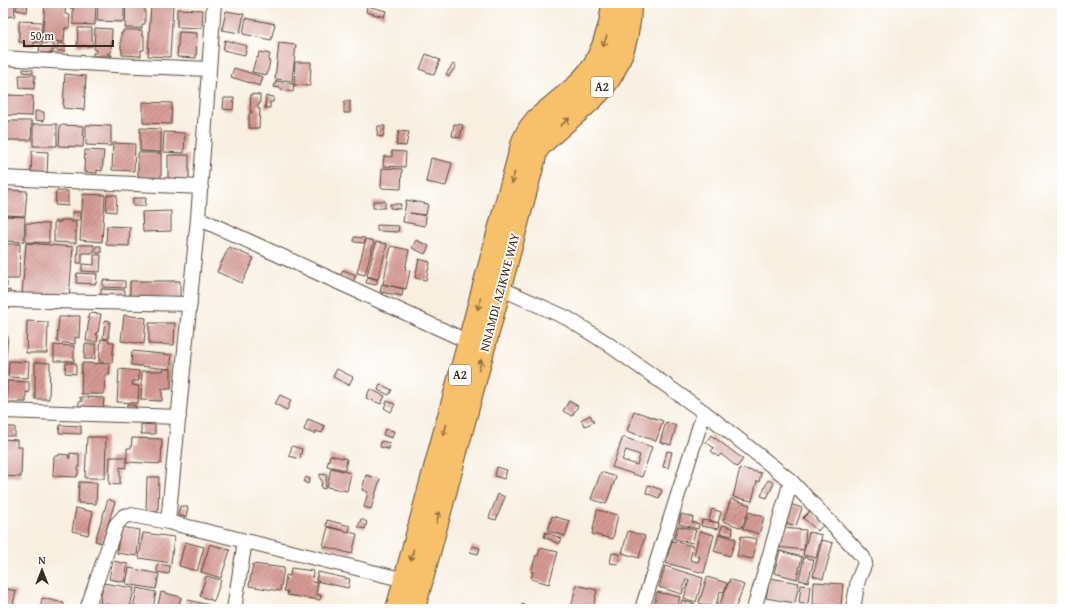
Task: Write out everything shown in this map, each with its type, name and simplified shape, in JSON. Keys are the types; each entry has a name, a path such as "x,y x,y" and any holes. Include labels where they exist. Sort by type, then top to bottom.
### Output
{"highway":[{"name":"NNAMDI AZIKWE WAY","path":"397,609 523,141 529,129 536,120 578,85 594,66 604,46 610,24 613,3"},
{"name":"NNAMDI AZIKWE WAY","path":"414,609 537,149 546,138 597,94 612,74 622,52 628,28 630,3"}],"street":[{"path":"168,522 198,218 214,3"},
{"path":"3,58 115,66 209,69"},
{"path":"3,178 200,187"},
{"path":"198,218 469,342"},
{"path":"500,288 567,318 605,342 704,412 791,481 863,557 865,563 858,580 853,609"},
{"path":"3,300 190,304"},
{"path":"3,411 179,417"},
{"path":"642,609 704,412"},
{"path":"754,609 791,481"},
{"path":"87,609 116,525 124,516 132,515 168,522 405,580"},
{"path":"234,609 245,541"}],"building":[{"path":"3,3 14,3 15,16 3,17"},
{"path":"17,3 28,3 27,12 16,10"},
{"path":"45,3 66,3 65,14 70,15 69,28 65,28 64,42 42,40"},
{"path":"71,3 96,3 95,25 73,24 73,8 70,8"},
{"path":"98,3 124,3 124,22 97,21"},
{"path":"126,3 144,3 145,24 142,24 142,28 125,28"},
{"path":"151,4 173,5 170,57 148,56"},
{"path":"367,6 386,11 384,17 366,12"},
{"path":"177,9 203,10 202,28 177,27"},
{"path":"226,11 244,14 240,33 222,30"},
{"path":"246,18 275,24 271,40 243,34"},
{"path":"19,21 42,22 41,42 34,42 34,46 24,46 24,42 19,42"},
{"path":"78,28 92,28 92,46 77,46"},
{"path":"95,28 112,29 111,53 108,53 108,55 112,56 93,56 93,53 97,53 97,50 94,50"},
{"path":"123,30 142,30 142,35 144,35 144,50 141,50 141,56 122,55 121,33 123,33"},
{"path":"179,32 197,33 196,58 177,57"},
{"path":"225,40 247,46 245,55 223,50"},
{"path":"42,43 53,43 55,50 52,50 52,53 39,53 40,45 42,45"},
{"path":"58,43 65,44 65,51 57,51"},
{"path":"279,43 296,45 292,81 275,79"},
{"path":"259,52 270,54 267,75 252,72"},
{"path":"426,54 440,60 434,75 420,69"},
{"path":"295,62 311,62 310,86 294,85"},
{"path":"453,64 456,66 449,76 446,74"},
{"path":"234,68 263,77 260,86 231,77"},
{"path":"23,69 33,70 33,73 23,72"},
{"path":"65,74 86,76 84,110 63,108"},
{"path":"19,75 35,75 34,89 20,88"},
{"path":"276,81 294,84 293,92 274,87"},
{"path":"251,94 260,95 260,104 258,104 258,109 260,109 259,128 249,128 249,113 252,113 252,111 250,111"},
{"path":"7,95 33,96 32,116 6,115"},
{"path":"266,96 274,97 273,102 270,102 270,108 265,108"},
{"path":"224,98 234,98 233,110 223,109"},
{"path":"344,101 350,101 350,113 344,113"},
{"path":"143,102 172,103 171,124 143,123"},
{"path":"35,111 44,112 44,121 35,120"},
{"path":"6,121 32,121 31,140 5,140"},
{"path":"33,124 57,124 57,146 33,146"},
{"path":"454,124 463,125 460,138 452,136"},
{"path":"60,125 84,126 83,147 59,146"},
{"path":"86,125 111,126 111,146 86,145"},
{"path":"378,126 385,126 383,137 377,136"},
{"path":"140,128 161,129 161,152 140,151"},
{"path":"399,131 409,132 406,146 396,145"},
{"path":"164,132 185,133 184,153 163,152"},
{"path":"113,143 135,144 134,171 112,170"},
{"path":"85,150 104,151 102,171 97,170 97,173 84,172"},
{"path":"32,151 48,152 47,175 31,174"},
{"path":"392,151 406,152 405,167 383,166 384,156 392,157"},
{"path":"138,153 161,153 161,179 138,179"},
{"path":"168,155 189,155 189,181 168,181"},
{"path":"431,158 452,163 446,186 426,182"},
{"path":"382,168 402,169 401,189 381,188"},
{"path":"8,190 27,191 25,216 6,215"},
{"path":"56,191 68,191 68,206 55,205"},
{"path":"83,194 105,195 102,242 80,240"},
{"path":"107,195 117,195 116,212 106,211"},
{"path":"133,198 146,198 145,206 133,206"},
{"path":"406,200 428,204 426,215 410,213 426,216 425,226 403,222"},
{"path":"373,201 385,201 385,208 373,208"},
{"path":"390,204 401,204 400,209 390,208"},
{"path":"171,211 171,231 143,232 142,212"},
{"path":"72,212 80,212 80,220 72,220"},
{"path":"5,216 25,217 24,242 4,241"},
{"path":"61,220 76,222 76,243 54,242 54,222 61,222"},
{"path":"26,223 49,224 49,243 26,242"},
{"path":"377,225 399,226 398,232 377,231"},
{"path":"107,226 130,227 129,246 106,245"},
{"path":"354,237 365,238 365,243 354,242"},
{"path":"366,239 374,241 365,275 357,273"},
{"path":"416,240 429,246 425,254 412,248"},
{"path":"376,242 387,244 378,279 367,276"},
{"path":"26,243 73,247 69,298 22,295"},
{"path":"3,244 20,244 19,279 3,279"},
{"path":"78,245 94,245 94,253 82,253 82,263 77,263"},
{"path":"96,246 101,246 101,253 96,253"},
{"path":"391,246 409,250 405,270 410,271 406,289 383,284"},
{"path":"229,247 254,258 242,283 217,272"},
{"path":"94,255 101,255 100,272 82,271 82,264 94,265"},
{"path":"419,259 430,262 426,280 415,278"},
{"path":"343,270 356,275 353,282 340,276"},
{"path":"77,273 97,274 96,284 76,283"},
{"path":"368,277 378,280 376,285 366,283"},
{"path":"103,280 125,281 125,288 103,287"},
{"path":"130,281 180,281 180,298 130,298"},
{"path":"3,282 7,282 5,291 10,290 10,295 3,295"},
{"path":"382,284 403,289 402,296 380,292"},
{"path":"101,289 125,290 125,300 101,300"},
{"path":"3,311 6,311 6,333 3,333"},
{"path":"89,313 101,314 98,332 96,335 98,335 97,342 86,341"},
{"path":"124,315 146,318 144,344 121,341"},
{"path":"80,316 79,338 75,337 75,344 57,342 59,317"},
{"path":"105,320 110,321 108,339 103,338"},
{"path":"27,321 48,322 47,353 26,353"},
{"path":"149,323 175,323 174,345 149,344"},
{"path":"3,336 8,336 6,359 3,359"},
{"path":"101,339 114,342 112,363 99,362"},
{"path":"85,344 96,344 95,359 84,359"},
{"path":"54,345 74,346 74,361 54,361"},
{"path":"132,351 172,355 170,369 131,365"},
{"path":"9,361 29,362 28,378 8,377"},
{"path":"35,362 50,363 49,399 35,399"},
{"path":"66,363 76,363 76,374 65,373"},
{"path":"82,363 110,364 109,375 105,375 104,394 81,394"},
{"path":"119,369 139,371 139,381 133,381 132,385 139,386 138,403 117,402"},
{"path":"163,369 171,369 171,389 162,389 162,401 141,400 142,371 163,371"},
{"path":"337,369 353,377 349,385 333,377"},
{"path":"7,381 29,382 29,393 26,392 26,402 7,402"},
{"path":"380,384 392,390 389,395 378,390"},
{"path":"370,389 385,396 381,404 366,398"},
{"path":"280,395 291,400 287,410 275,404"},
{"path":"80,397 104,398 103,410 79,409 79,401 81,402 82,399 80,399"},
{"path":"387,401 395,404 391,412 384,408"},
{"path":"569,401 578,406 572,416 563,411"},
{"path":"127,404 136,406 135,412 126,410"},
{"path":"634,411 663,421 656,441 627,431"},
{"path":"590,415 594,422 585,426 581,420"},
{"path":"308,419 325,426 322,433 316,431 315,434 304,430"},
{"path":"666,422 676,426 671,445 660,442"},
{"path":"141,424 155,425 155,434 141,434"},
{"path":"60,425 81,426 81,434 59,433"},
{"path":"3,427 15,427 15,436 3,436"},
{"path":"385,429 394,431 392,438 383,435"},
{"path":"711,435 743,459 737,467 721,454 718,457 711,451 714,448 706,442"},
{"path":"87,437 106,437 105,478 85,478"},
{"path":"623,437 652,447 642,477 612,467","holes":["626,450 640,455 637,465 622,460"]},
{"path":"132,438 162,439 161,464 127,462 127,448 131,448"},
{"path":"3,439 17,440 17,447 22,447 21,477 3,476"},
{"path":"381,441 390,443 389,449 380,447"},
{"path":"292,446 302,449 300,459 289,456"},
{"path":"667,451 672,452 668,468 663,467"},
{"path":"70,453 79,454 79,468 77,477 53,476 54,456 59,456 59,454 69,455 68,458 70,458"},
{"path":"330,455 347,459 345,470 327,466"},
{"path":"110,457 126,457 126,468 120,467 120,485 109,484"},
{"path":"497,467 507,470 504,479 495,476"},
{"path":"331,468 351,473 347,491 327,487"},
{"path":"740,468 761,473 759,482 757,481 752,501 733,497"},
{"path":"601,472 616,477 606,504 591,499"},
{"path":"320,474 327,475 325,489 321,488 322,480 320,479"},
{"path":"366,475 380,479 371,509 364,507 368,492 362,490"},
{"path":"147,477 159,477 158,511 146,511"},
{"path":"306,477 310,479 308,484 304,482"},
{"path":"768,480 774,483 767,498 761,496"},
{"path":"79,482 97,483 96,504 78,503"},
{"path":"648,485 662,490 659,498 646,493"},
{"path":"498,494 505,497 496,520 489,518"},
{"path":"108,499 115,502 102,543 95,541"},
{"path":"731,499 750,505 742,528 723,521"},
{"path":"787,503 802,508 796,526 781,521"},
{"path":"180,506 188,507 186,517 178,515"},
{"path":"76,508 93,512 88,535 72,531"},
{"path":"712,509 721,512 718,523 709,520"},
{"path":"597,510 618,515 613,539 592,534"},
{"path":"810,511 824,524 818,531 803,518"},
{"path":"749,512 764,517 759,534 743,529"},
{"path":"681,514 693,517 692,522 699,524 698,529 679,524"},
{"path":"552,516 570,521 565,536 548,531"},
{"path":"361,519 367,522 365,529 358,527"},
{"path":"327,520 350,526 349,532 326,526"},
{"path":"702,520 719,523 718,529 701,526"},
{"path":"722,525 733,528 732,536 720,533"},
{"path":"678,526 696,530 692,543 674,539"},
{"path":"120,527 140,530 137,556 117,553"},
{"path":"328,527 357,534 352,554 323,546"},
{"path":"780,528 806,530 804,550 777,547"},
{"path":"628,531 645,536 639,558 622,553"},
{"path":"700,531 714,535 704,573 666,563 672,541 693,546 690,560 698,562 700,557 694,555"},
{"path":"546,532 562,539 559,544 544,537"},
{"path":"809,532 822,535 816,558 803,555"},
{"path":"143,533 174,537 171,563 139,558"},
{"path":"719,534 736,539 730,556 714,551"},
{"path":"741,536 757,539 753,559 737,556"},
{"path":"822,540 833,543 823,579 813,576"},
{"path":"185,542 204,547 197,571 179,566"},
{"path":"210,544 230,550 221,578 201,572"},
{"path":"472,546 480,548 478,554 470,552"},
{"path":"540,548 558,552 549,584 531,579 533,572 531,572 536,555 538,556"},
{"path":"780,551 802,557 797,579 774,573"},
{"path":"612,553 620,554 618,564 610,563"},
{"path":"804,557 814,560 808,582 799,580"},
{"path":"113,561 128,564 124,582 109,579"},
{"path":"158,564 170,566 169,574 157,572"},
{"path":"253,564 284,568 280,591 249,586"},
{"path":"665,566 703,578 696,602 684,598 689,580 686,579 682,594 659,587"},
{"path":"129,568 159,574 156,589 126,584"},
{"path":"291,568 313,571 312,582 318,583 316,594 321,595 320,600 287,595 288,591 284,591 286,575 290,576"},
{"path":"318,572 350,579 348,588 316,581"},
{"path":"206,576 221,580 214,601 200,596"},
{"path":"707,577 727,583 724,592 720,591 715,608 699,603"},
{"path":"770,578 799,583 795,603 766,598"},
{"path":"730,579 744,585 735,609 726,609 719,606"},
{"path":"814,582 843,584 841,606 813,605"},
{"path":"103,583 134,588 130,608 100,603"},
{"path":"576,585 597,590 593,609 571,609"},
{"path":"801,585 810,586 808,604 799,603"},
{"path":"3,588 16,591 12,609 3,609"},
{"path":"137,588 156,592 153,609 133,609"},
{"path":"161,592 181,597 178,609 157,609"},
{"path":"657,592 680,597 677,609 653,609"},
{"path":"42,598 64,603 63,609 40,609"},
{"path":"188,600 210,605 210,609 186,609"},
{"path":"682,600 695,604 694,609 679,609"},
{"path":"522,604 535,609 521,609"}]}
